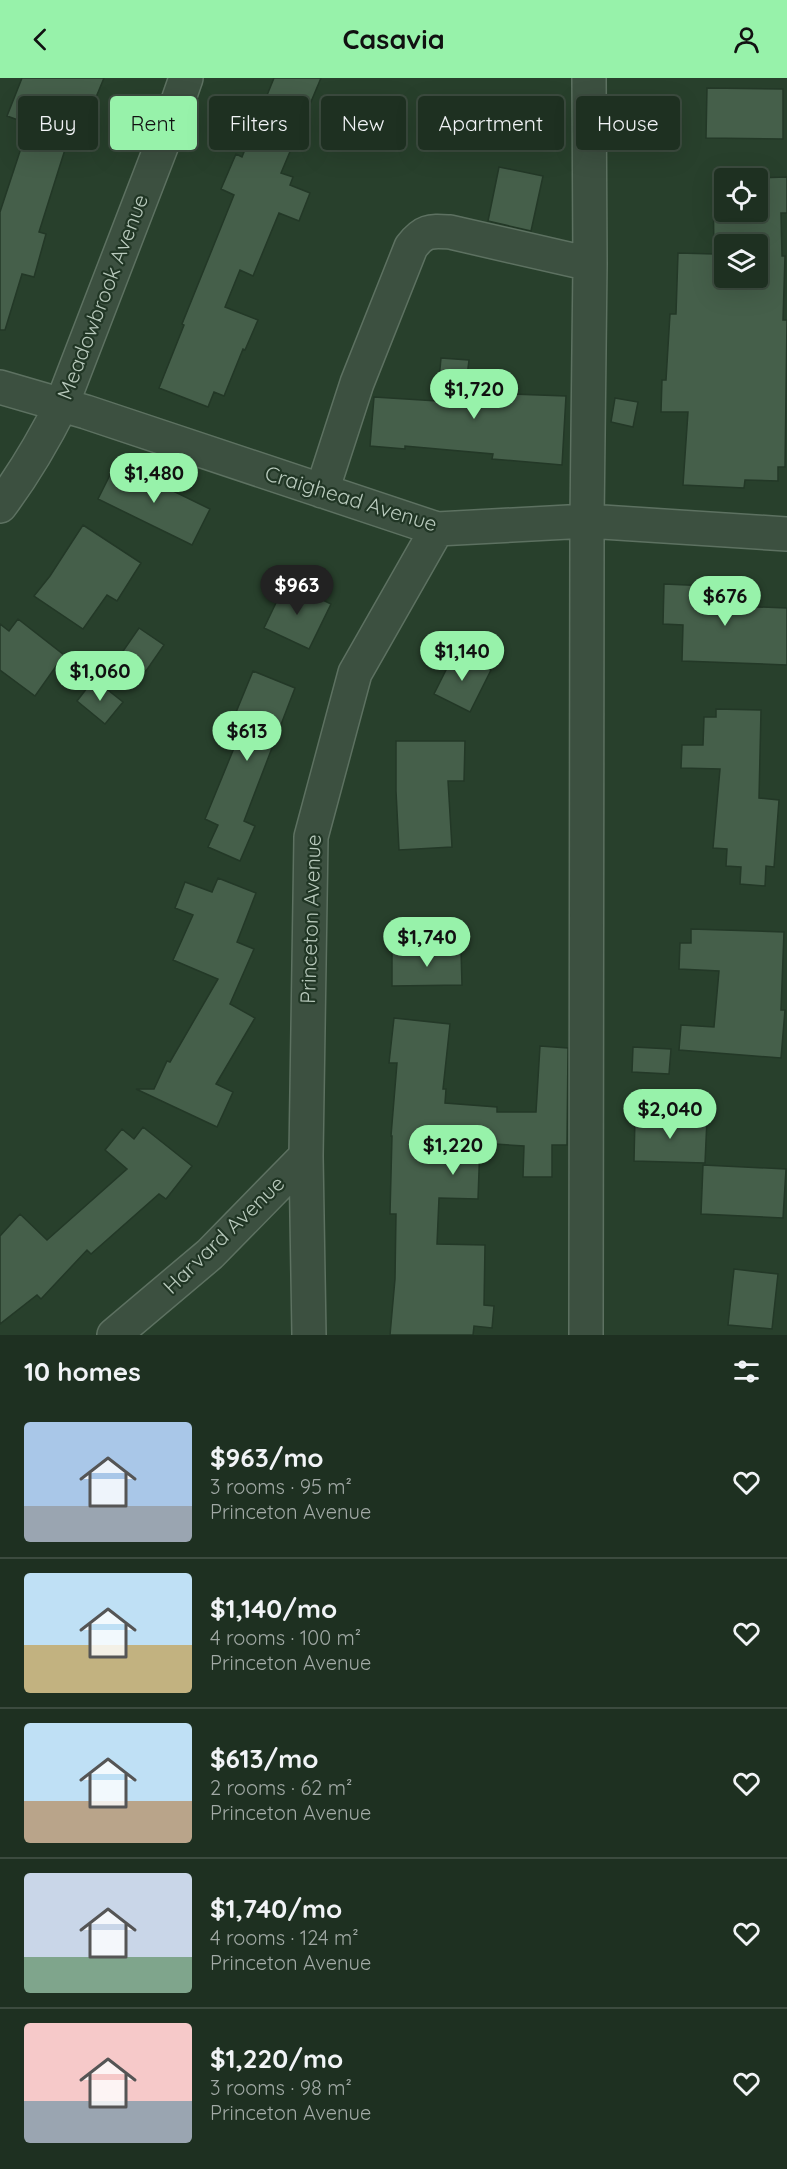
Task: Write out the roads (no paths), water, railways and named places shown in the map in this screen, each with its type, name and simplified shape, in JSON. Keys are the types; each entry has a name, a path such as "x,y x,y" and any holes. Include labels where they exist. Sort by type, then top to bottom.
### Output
{"street":[{"name":"Meadowbrook Avenue","path":"0,506 14,488 62,404 186,78"},
{"path":"586,1335 586,521 590,264 589,78"},
{"path":"322,491 357,383 411,247 419,236 431,231 450,232 590,264"},
{"name":"Craighead Avenue","path":"0,387 62,404 437,529 586,521 787,534"},
{"name":"Princeton Avenue","path":"309,1335 306,1156 311,837 356,673 437,529"},
{"name":"Harvard Avenue","path":"114,1335 210,1254 306,1156"}]}
